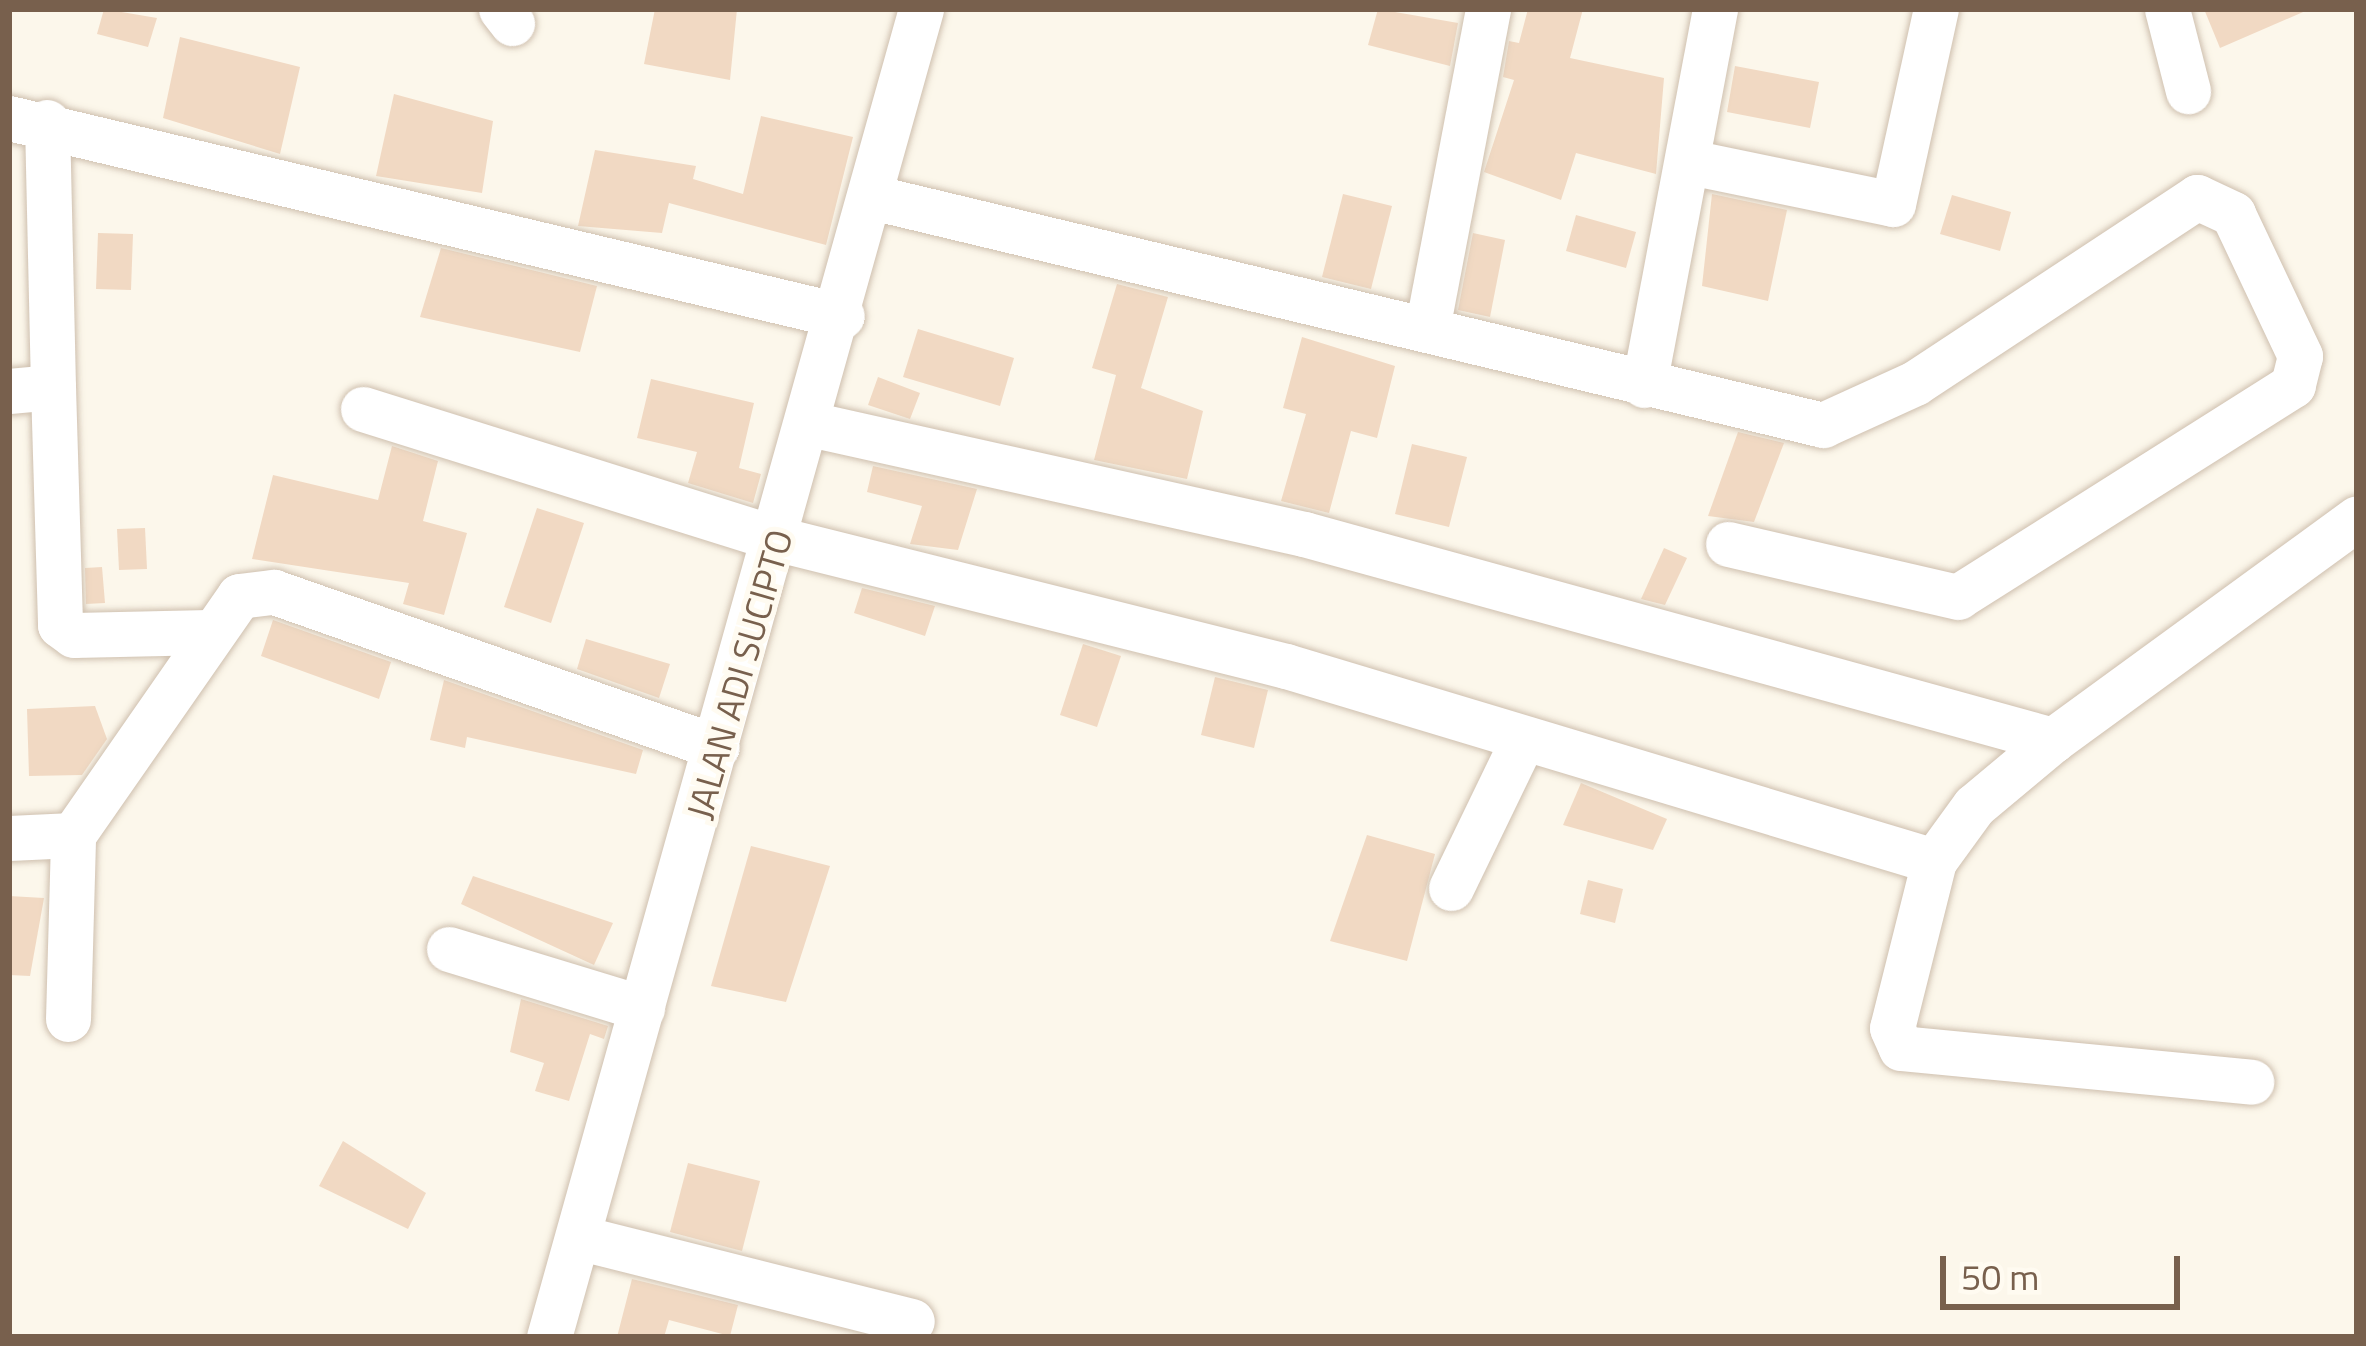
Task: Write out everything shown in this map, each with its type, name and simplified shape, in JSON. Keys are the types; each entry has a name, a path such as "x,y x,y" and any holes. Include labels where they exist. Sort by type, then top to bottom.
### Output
{"street":[{"name":"JALAN ADI SUCIPTO","path":"549,1337 876,198 921,9"},
{"path":"1427,329 1488,9"},
{"path":"1644,385 1690,162 1715,9"},
{"path":"1690,162 1894,204 1936,9"},
{"path":"2165,9 2188,91"},
{"path":"209,632 74,635 60,625 31,389 28,120 842,316"},
{"path":"876,198 1823,425 1915,383 2197,197 2233,214 2300,356 2293,386 1958,597 1728,544"},
{"path":"362,409 778,539 1286,666 1934,862"},
{"path":"810,424 1304,534 2053,740"},
{"path":"2252,1082 1901,1048 1892,1028 1934,862 1974,806 2053,740 2357,518"},
{"path":"68,1019 73,835 238,596 274,592 717,747"},
{"path":"1451,888 1523,739"},
{"path":"9,838 73,835"},
{"path":"449,949 642,1008"},
{"path":"581,1238 912,1321"}],"building":[{"path":"104,9 157,18 148,47 97,34"},
{"path":"655,9 737,9 730,80 644,64"},
{"path":"1378,9 1458,23 1450,66 1368,45"},
{"path":"1528,9 1583,9 1570,58 1664,78 1656,174 1576,153 1561,200 1484,172 1514,80 1503,77 1509,41 1519,43"},
{"path":"2204,9 2310,9 2220,48"},
{"path":"180,37 300,67 280,154 163,118"},
{"path":"1735,66 1819,82 1810,128 1727,112"},
{"path":"394,94 493,121 482,193 376,176"},
{"path":"761,116 853,137 826,245 669,203 662,233 578,226 595,150 696,166 693,179 743,194"},
{"path":"1343,194 1392,206 1371,289 1322,277"},
{"path":"1712,194 1787,210 1768,301 1702,286"},
{"path":"1952,195 2011,212 2000,251 1940,234"},
{"path":"1576,215 1636,232 1626,268 1566,251"},
{"path":"98,233 133,234 131,290 96,289"},
{"path":"1473,233 1505,240 1490,317 1458,310"},
{"path":"441,248 597,286 580,352 420,317"},
{"path":"1117,284 1168,297 1141,388 1203,411 1187,479 1094,460 1116,375 1092,368"},
{"path":"918,329 1014,358 1000,406 903,377"},
{"path":"1302,337 1395,366 1377,438 1351,431 1329,513 1281,501 1306,414 1283,408"},
{"path":"878,377 920,393 910,419 868,405"},
{"path":"651,379 754,403 739,468 761,474 753,503 688,483 697,452 637,438"},
{"path":"1738,432 1784,443 1754,522 1708,516"},
{"path":"1412,444 1467,457 1449,527 1395,514"},
{"path":"392,446 438,461 423,521 467,533 444,615 403,604 409,583 252,559 273,475 378,500"},
{"path":"873,466 977,489 958,550 910,544 922,506 867,492"},
{"path":"537,508 584,523 551,623 504,607"},
{"path":"145,528 147,569 119,570 117,529"},
{"path":"1664,548 1687,558 1665,605 1641,599"},
{"path":"102,567 105,603 86,604 85,568"},
{"path":"862,588 935,606 925,636 854,613"},
{"path":"273,620 391,662 379,699 261,656"},
{"path":"586,639 670,664 659,698 577,669"},
{"path":"1083,644 1121,656 1097,727 1060,715"},
{"path":"1215,677 1268,690 1254,748 1201,735"},
{"path":"444,680 643,750 636,774 467,737 465,748 430,740"},
{"path":"95,706 107,739 82,775 29,776 27,709"},
{"path":"1581,783 1667,819 1653,850 1563,825"},
{"path":"1367,835 1435,854 1407,961 1330,941"},
{"path":"751,846 830,866 786,1002 711,986"},
{"path":"473,876 613,923 594,965 461,904"},
{"path":"1588,880 1623,889 1615,923 1580,914"},
{"path":"9,896 44,898 30,976 9,975"},
{"path":"521,999 608,1026 604,1039 590,1034 569,1101 535,1091 544,1063 510,1052"},
{"path":"343,1141 426,1193 408,1229 319,1186"},
{"path":"688,1163 760,1181 742,1251 670,1232"},
{"path":"632,1279 738,1305 730,1336 669,1320 664,1337 617,1337"}]}
